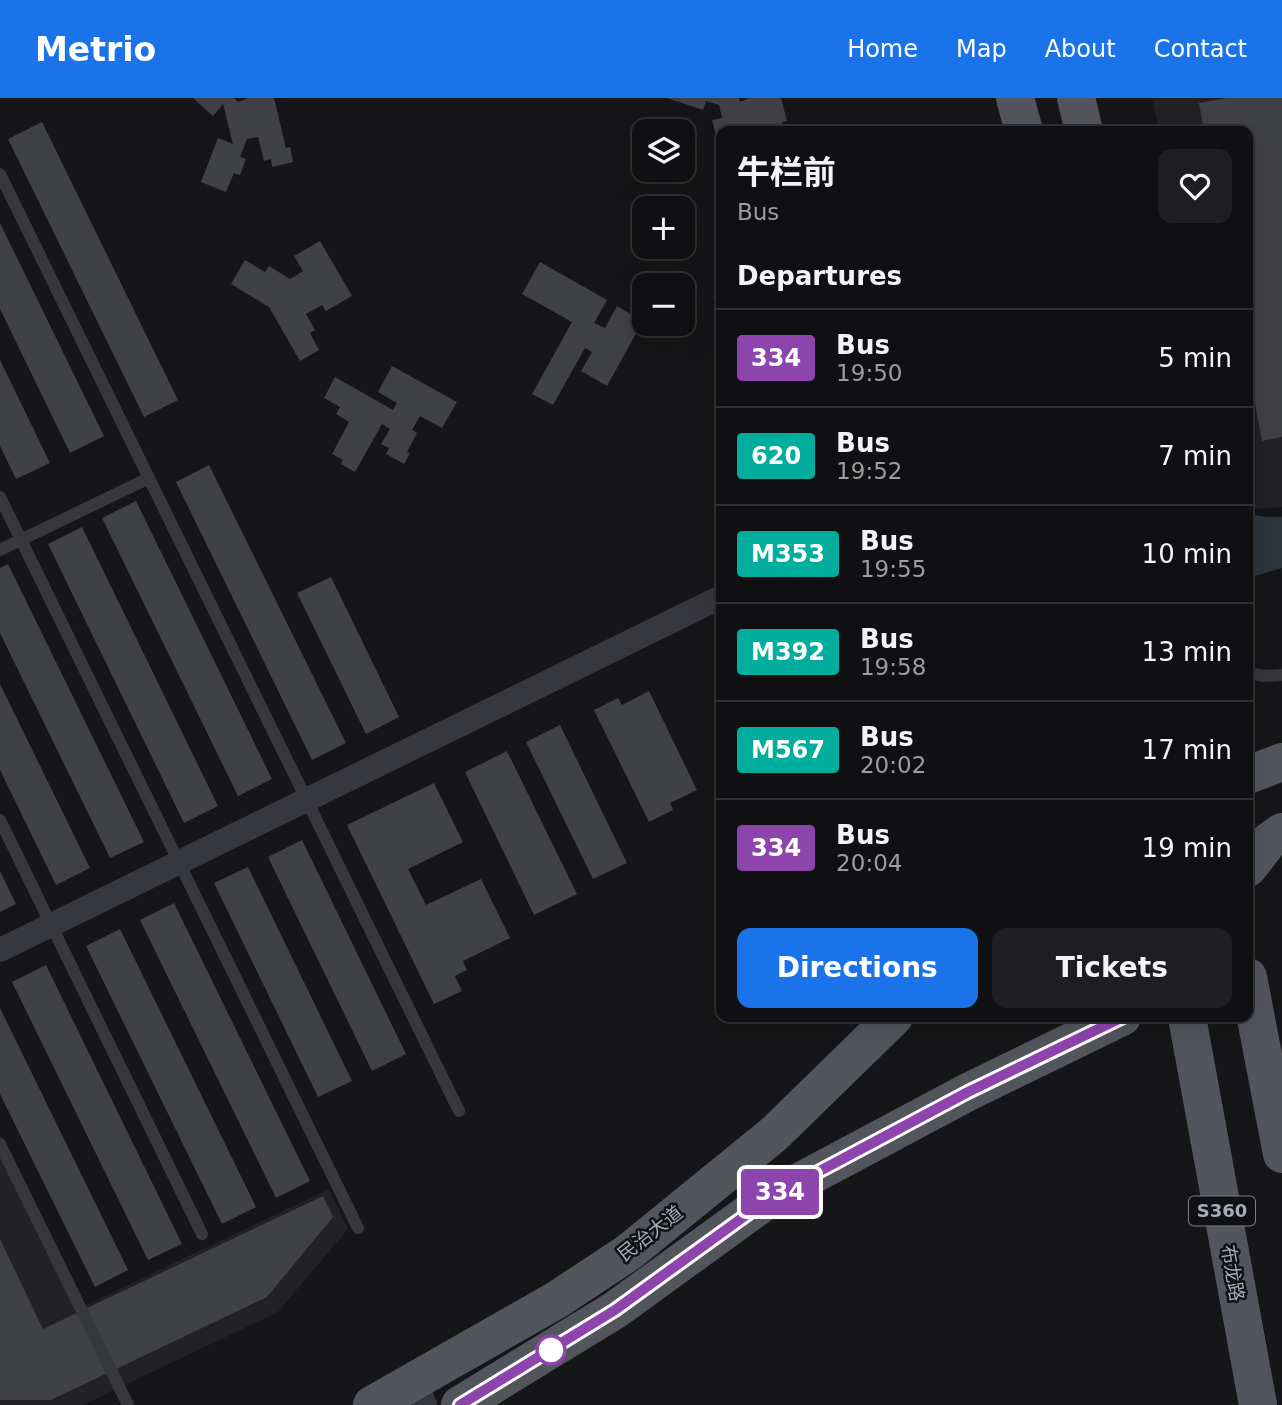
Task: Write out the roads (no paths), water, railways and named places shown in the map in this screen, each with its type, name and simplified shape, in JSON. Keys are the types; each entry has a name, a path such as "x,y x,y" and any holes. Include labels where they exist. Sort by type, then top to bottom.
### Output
{"main road":[{"path":"1015,98 1023,126"},
{"path":"1076,98 1083,126"},
{"path":"1253,773 1282,762"},
{"path":"1253,862 1268,842 1282,832"},
{"path":"1253,1003 1282,1154"},
{"name":"民治大道","path":"372,1405 420,1394 629,1252 774,1134 889,1022"},
{"path":"460,1405 615,1310 771,1197 968,1092 1112,1022"},
{"name":"布龙路","path":"1188,1022 1258,1405"}],"street":[{"path":"0,950 716,599"}],"lane":[{"path":"0,173 459,1111"},
{"path":"0,550 149,478"},
{"path":"0,496 358,1228"},
{"path":"1253,674 1282,674"},
{"path":"0,820 202,1234"},
{"path":"0,1143 128,1405"}]}
